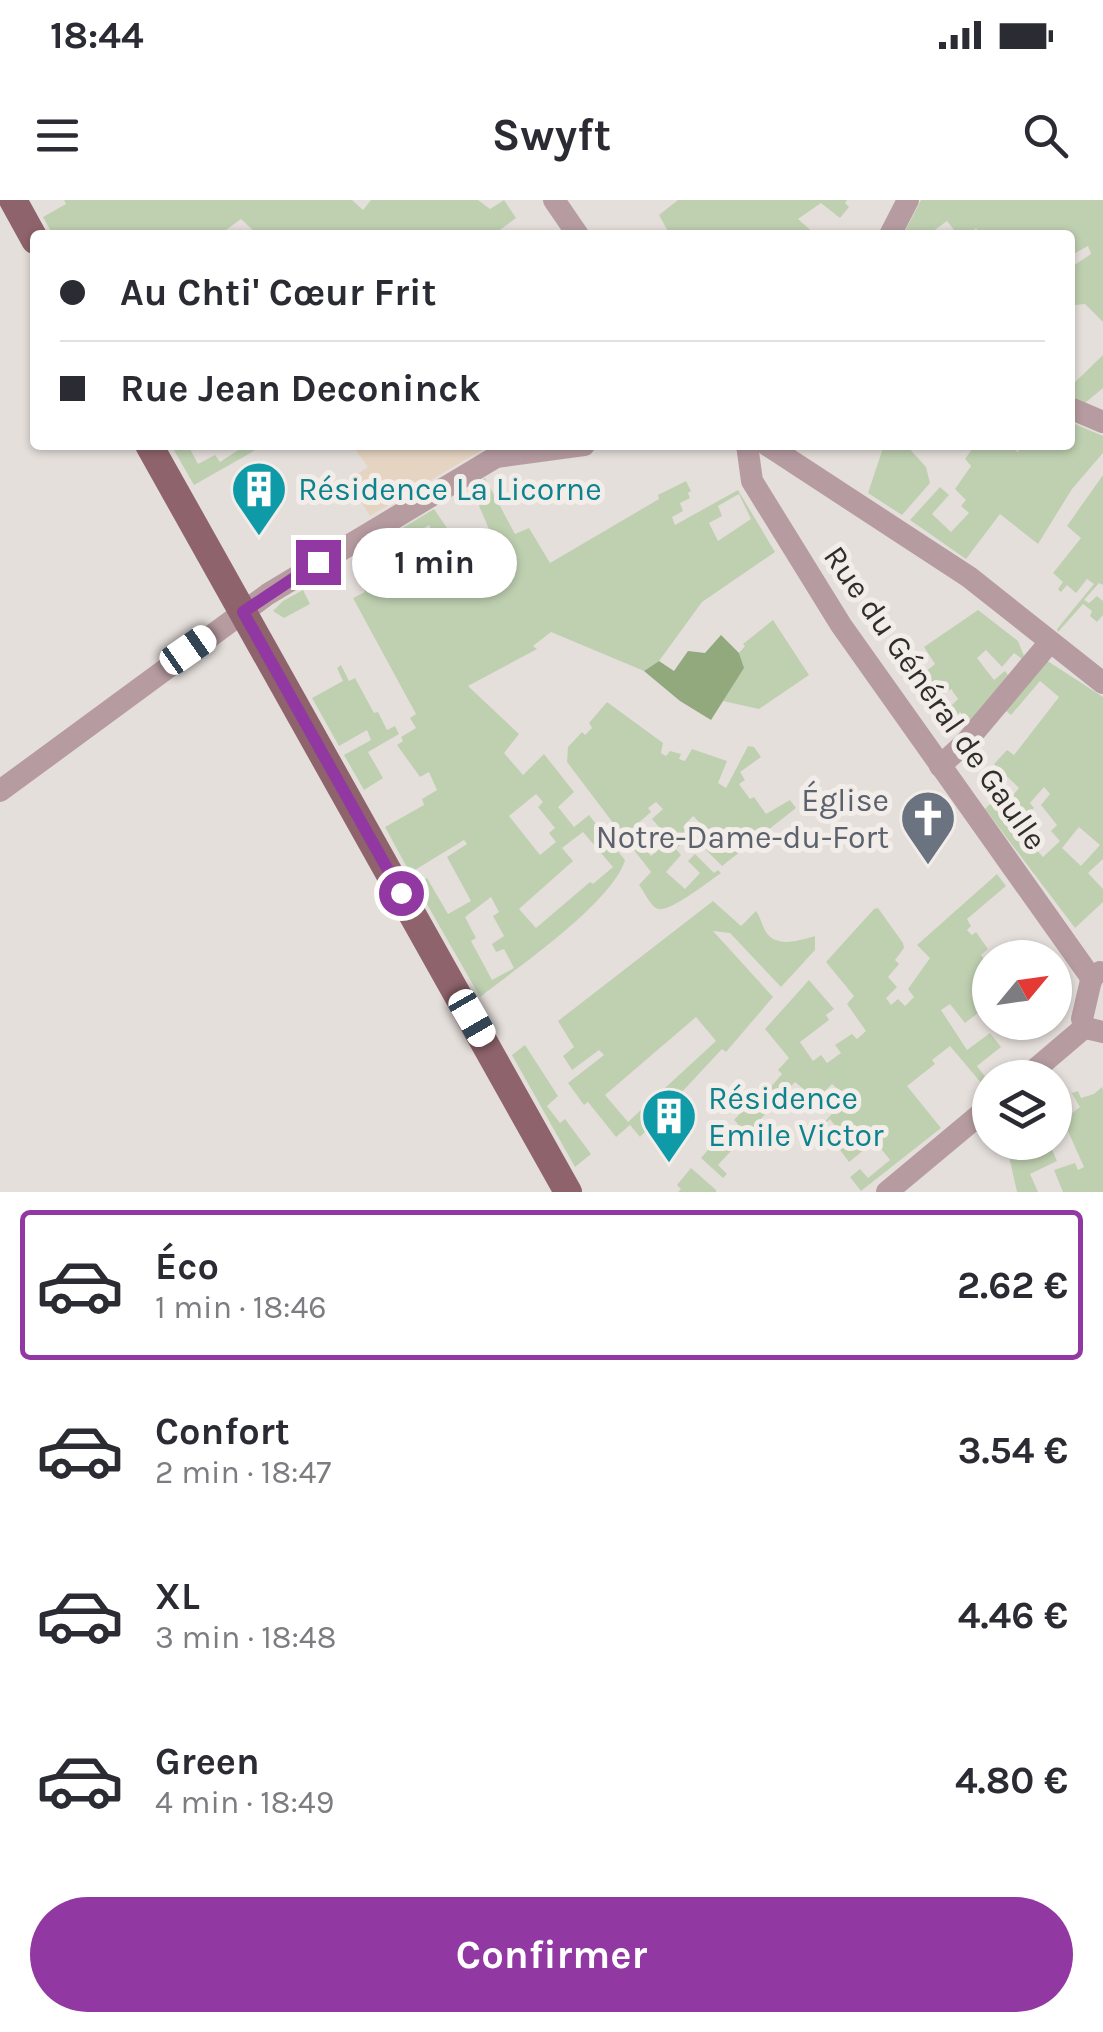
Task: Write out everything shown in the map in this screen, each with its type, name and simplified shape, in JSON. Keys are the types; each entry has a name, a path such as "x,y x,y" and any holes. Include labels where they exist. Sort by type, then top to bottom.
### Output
{"main road":[{"path":"13,200 30,231"},
{"path":"152,450 568,1192"}],"street":[{"path":"554,200 575,230"},
{"path":"893,230 908,200"},
{"path":"1075,410 1103,422"},
{"path":"0,791 305,570 496,457 547,450"},
{"name":"Rue du Général de Gaulle","path":"747,450 752,481 849,637 1097,975 1082,1020 1097,1035"},
{"path":"775,450 920,542 1103,683"},
{"path":"940,766 966,742 1050,642"},
{"path":"1055,1060 1097,1035"},
{"path":"887,1192 972,1121"}],"shaded area":[{"path":"356,450 482,450 370,516 348,480 368,467"}],"green space":[{"path":"64,200 352,200 363,210 371,200 478,200 490,209 504,200 516,218 500,230 253,230 241,219 226,230 50,230 43,217 66,204"},
{"path":"678,200 847,200 849,207 840,218 821,203 798,219 810,230 667,230 659,215"},
{"path":"921,200 1103,200 1103,322 1085,304 1075,305 1075,265 1091,254 1088,246 1075,253 1075,230 954,230 947,221 935,230 906,230"},
{"path":"1103,355 1103,388 1085,403 1075,398 1075,382"},
{"path":"1075,424 1103,436 1103,453 1072,489 1038,544 1000,514 966,559 910,520 940,487 949,495 932,514 951,532 969,513 961,506 966,500 955,489 971,466 965,459 971,450 1075,450"},
{"path":"174,450 191,450 198,464 215,455 220,462 238,450 254,451 194,485"},
{"path":"882,450 911,450 926,467 930,483 902,515 868,493"},
{"path":"1103,475 1103,585 1099,583 1084,600 1089,603 1097,596 1103,601 1103,615 1097,622 1083,604 1058,632 1094,584 1087,579 1076,593 1067,585 1061,592 1058,589 1063,582 1053,573 1081,538 1067,526"},
{"path":"485,478 515,534 529,528 550,563 686,481 690,498 680,503 683,511 672,517 675,525 738,490 775,552 702,602 659,661 644,671 551,632 533,646 537,649 468,686 519,734 504,753 523,775 544,754 574,792 558,807 574,827 589,815 625,860 617,877 584,914 480,997 416,885 427,878 448,914 471,901 447,857 467,844 464,840 410,873 385,827 424,805 422,799 437,790 429,772 420,777 397,745 403,741 401,737 416,728 410,718 416,714 353,598 365,592 362,583 377,575 380,580 399,569 406,579 417,572 417,563 442,547 429,525 403,541 405,545 394,552 386,538 434,509 473,566 501,557 471,487","holes":["739,494 751,519 718,541 709,523 722,516 718,506","536,794 543,802 538,807 555,828 549,833 556,842 540,855 509,816","583,832 613,867 536,928 519,909 573,861 562,848","491,897 499,912 493,916 504,936 492,944 496,952 504,949 514,968 492,980 471,941 476,938 465,917"]},
{"path":"303,590 310,604 284,618 273,611 283,601"},
{"path":"978,610 1018,641 1024,656 1022,659 1014,653 1002,667 986,650 977,658 994,680 1005,671 1008,675 969,722 960,712 956,716 949,708 958,699 951,689 942,696 925,672 935,664 924,647"},
{"path":"773,620 809,675 759,709 723,701 743,669 739,653 743,644"},
{"path":"721,635 739,653 744,668 711,720 644,671 659,661 674,671 688,651 705,653"},
{"path":"1046,660 1103,697 1103,859 1088,873 1103,889 1103,902 1075,928 985,809 1001,793 1009,800 1019,788 994,764 1007,750 1014,755 1059,697 1040,681 1011,715 1005,710","holes":["1044,787 1050,794 1041,805 1057,825 1051,831 1060,841 1043,857 1015,826 1034,808 1030,803","1079,827 1100,845 1081,866 1062,848"]},
{"path":"341,665 349,681 355,678 387,730 395,726 399,734 368,752 383,778 364,790 344,755 371,740 367,730 339,746 312,698 343,681 337,668"},
{"path":"607,702 663,743 661,753 666,756 670,751 681,754 679,759 685,761 692,749 727,761 718,783 726,788 748,746 754,747 761,757 740,772 745,780 739,784 766,814 790,800 796,808 722,866 697,836 701,824 693,816 683,827 690,835 683,836 676,849 681,855 666,872 685,889 700,873 688,861 695,854 714,873 721,873 672,906 656,908 639,885 651,872 627,841 634,836 651,856 670,840 652,819 663,809 656,802 648,808 651,812 623,836 567,762 568,747 582,732 585,735 592,728 589,723"},
{"path":"997,874 1006,886 967,919 971,926 967,930 972,935 976,932 982,940 972,940 972,1018 965,1023 950,1004 941,1010 967,1050 981,1040 996,1040 1001,1047 985,1060 972,1060 972,1072 950,1046 907,1086 941,1128 861,1191 850,1177 860,1169 868,1178 890,1160 875,1141 849,1162 829,1135 836,1127 830,1119 814,1134 847,1097 832,1084 820,1096 815,1089 806,1091 795,1082 718,1165 727,1174 723,1178 701,1158 713,1144 718,1147 738,1124 734,1120 782,1074 778,1070 789,1058 765,1029 809,980 834,1009 826,1015 829,1020 800,1042 813,1061 821,1055 827,1063 841,1053 835,1045 852,1034 857,1039 866,1031 847,1004 854,996 826,962 874,909 878,908 904,948 895,960 899,964 888,977 897,987 886,998 891,1005 898,999 905,1006 914,997 908,989 930,958 917,945"},
{"path":"713,901 741,926 756,911 767,934 779,941 815,936 815,950 781,987 730,933 713,931 773,997 726,1052 722,1049 640,1137 630,1125 616,1137 568,1083 604,1055 599,1050 572,1070 563,1056 574,1047 558,1021","holes":["696,1017 716,1041 628,1122 605,1095"]},
{"path":"525,1045 558,1096 547,1106 560,1123 565,1119 591,1154 575,1167 512,1055"},
{"path":"1102,1087 1103,1192 1063,1192 1054,1170 1075,1163 1078,1170 1084,1167 1072,1140 1072,1113 1080,1107 1072,1093 1078,1091 1081,1098"},
{"path":"1010,1160 1057,1160 1030,1174 1038,1192 1017,1192"},
{"path":"691,1168 716,1192 678,1192 681,1189 677,1185"}],"place":[{"name":"Résidence La Licorne","path":"259,538"},
{"name":"Église Notre-Dame-du-Fort","path":"928,867"},
{"name":"Résidence Emile Victor","path":"669,1165"}],"route":[{"path":"318,562 243,612 401,893"}]}
